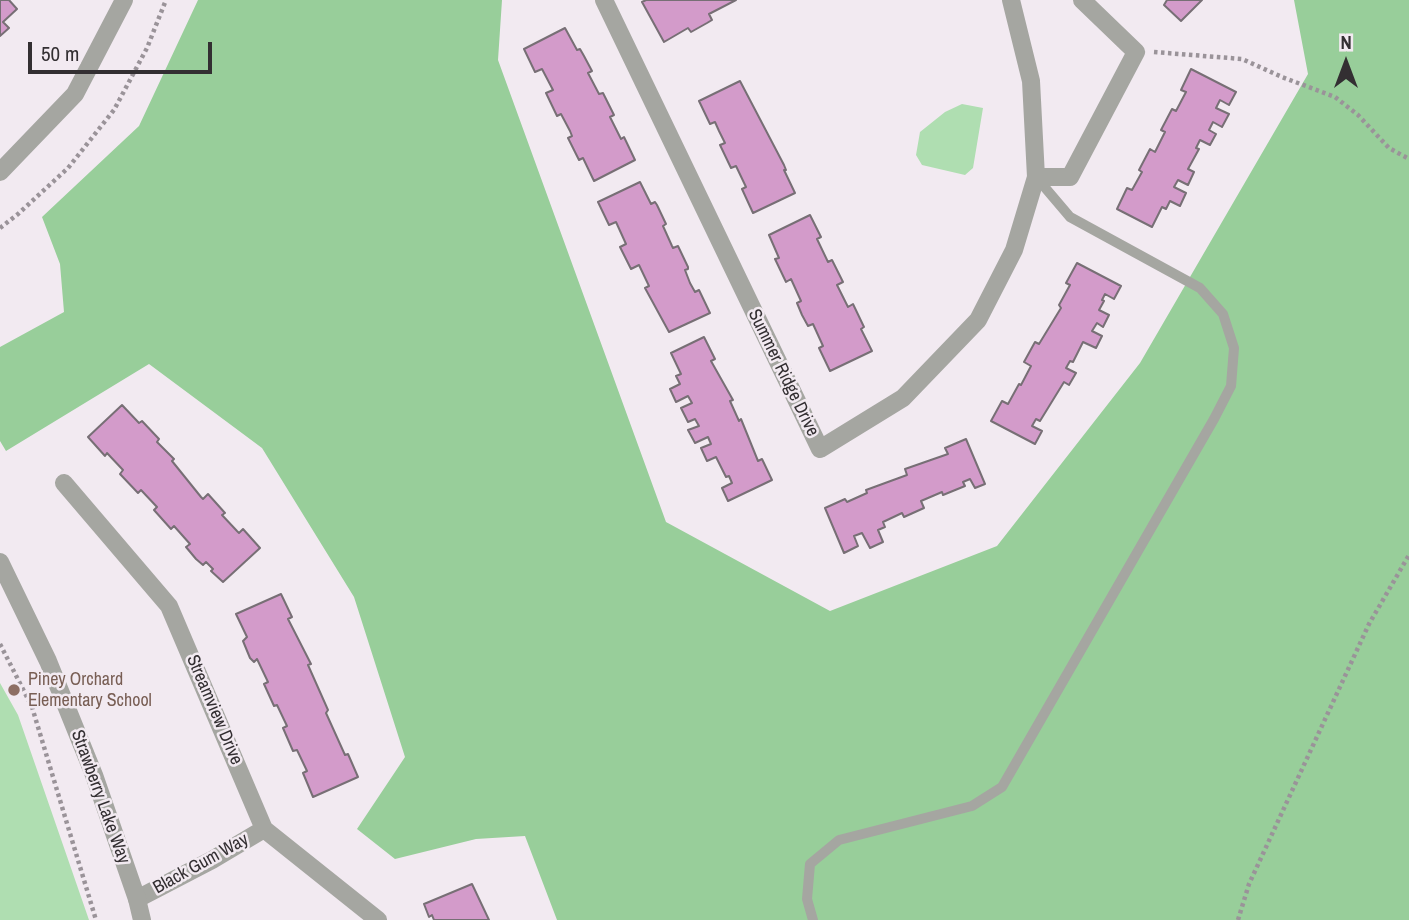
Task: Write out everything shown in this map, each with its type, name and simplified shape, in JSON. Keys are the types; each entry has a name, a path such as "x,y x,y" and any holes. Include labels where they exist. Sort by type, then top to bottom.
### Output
{"street":[{"path":"0,172 75,94 124,0"},
{"name":"Summer Ridge Drive","path":"604,0 820,449 903,398 978,320 1014,250 1036,177 1031,81 1012,0"},
{"path":"1036,177 1070,177 1136,52 1082,0"},
{"name":"Streamview Drive","path":"64,483 169,606 264,828 378,920"},
{"name":"Strawberry Lake Way","path":"0,562 48,661 94,775 142,920"},
{"name":"Black Gum Way","path":"137,899 212,860 264,828"}],"lane":[{"path":"813,920 807,899 810,864 839,840 972,806 1002,787 1214,419 1230,386 1234,348 1223,314 1200,288 1070,216 1036,177"}],"path":[{"path":"0,228 18,215 68,167 114,110 147,47 166,0"},
{"path":"1136,52 1178,52 1242,58 1335,97 1389,148 1409,159"},
{"path":"1238,920 1249,884 1363,636 1409,555"},
{"path":"0,644 32,707 96,920"}],"green space":[{"path":"198,0 502,0 498,60 666,522 830,611 997,546 1140,363 1308,74 1294,0 1409,0 1409,920 557,920 525,836 476,839 395,859 357,829 405,757 354,597 262,448 149,364 6,451 0,441 0,347 64,312 60,264 42,217 139,126"},
{"path":"962,104 983,108 973,168 965,175 922,165 916,155 920,132 945,112"},
{"path":"0,683 18,715 89,920 0,920"}],"building":[{"path":"0,0 9,0 17,9 3,22 9,28 0,36"},
{"path":"736,0 709,14 712,20 707,23 691,32 688,28 664,42 642,2"},
{"path":"1167,0 1202,0 1181,21 1164,5"},
{"path":"565,28 592,71 588,73 599,94 603,93 614,115 610,117 635,160 594,181 583,158 579,160 568,138 572,136 561,114 557,116 546,93 553,90 542,69 535,72 524,49"},
{"path":"1191,69 1236,92 1229,105 1220,100 1216,108 1229,114 1222,127 1213,122 1209,130 1216,134 1210,145 1200,140 1196,148 1199,149 1188,169 1194,172 1188,185 1178,180 1174,187 1186,193 1180,206 1170,201 1166,209 1162,207 1152,227 1117,209 1127,188 1132,190 1142,172 1139,170 1150,149 1155,152 1165,132 1161,130 1172,109 1176,111 1186,92 1181,90"},
{"path":"740,81 784,165 795,193 753,213 742,189 746,187 736,166 731,168 720,145 725,143 715,122 710,124 699,101"},
{"path":"640,182 651,204 655,202 657,205 673,248 678,246 688,267 685,270 690,283 695,292 699,290 710,313 669,332 645,288 649,286 639,265 631,269 620,247 626,244 616,222 609,225 598,202"},
{"path":"810,215 821,237 817,239 828,262 832,260 843,282 837,285 848,307 853,304 872,351 830,371 819,348 823,346 813,324 808,326 802,315 797,303 801,301 791,279 786,282 775,259 779,258 769,235"},
{"path":"1077,263 1121,286 1114,299 1105,294 1102,300 1104,301 1099,310 1109,315 1103,327 1097,323 1092,331 1102,336 1096,348 1083,342 1073,362 1070,361 1066,368 1076,373 1069,385 1064,382 1040,421 1036,419 1032,426 1042,431 1035,444 991,421 1002,401 1008,404 1019,384 1021,385 1031,366 1024,362 1035,342 1039,344 1061,308 1059,305 1070,285 1066,283"},
{"path":"704,337 715,359 711,361 733,400 730,401 739,421 741,419 758,461 762,459 772,480 728,501 722,488 732,483 729,476 726,477 716,457 707,461 701,448 711,444 708,437 695,443 688,430 699,426 695,419 688,422 681,408 692,403 688,396 676,402 670,389 680,384 676,376 681,374 671,353"},
{"path":"122,405 159,439 157,442 174,459 172,461 201,497 203,499 208,494 237,531 239,533 243,529 260,548 223,582 206,562 203,565 196,559 186,547 190,544 174,526 171,529 154,510 157,507 141,490 138,493 120,474 123,470 107,453 105,456 88,437"},
{"path":"966,439 985,484 975,488 970,479 963,482 965,486 921,501 924,508 904,517 902,513 883,522 885,527 878,530 883,542 870,548 862,533 854,536 858,546 844,553 825,508 845,499 847,502 867,493 866,490 907,475 905,469 948,454 945,448"},
{"path":"281,594 292,617 288,619 311,664 308,665 328,710 326,713 358,777 313,797 303,773 307,771 297,750 293,751 283,728 287,726 264,684 268,682 257,659 254,662 250,658 243,641 247,637 236,614"},
{"path":"472,884 489,920 434,920 432,915 429,917 424,904"}],"place":[{"name":"Piney Orchard Elementary School","path":"14,690"}]}
